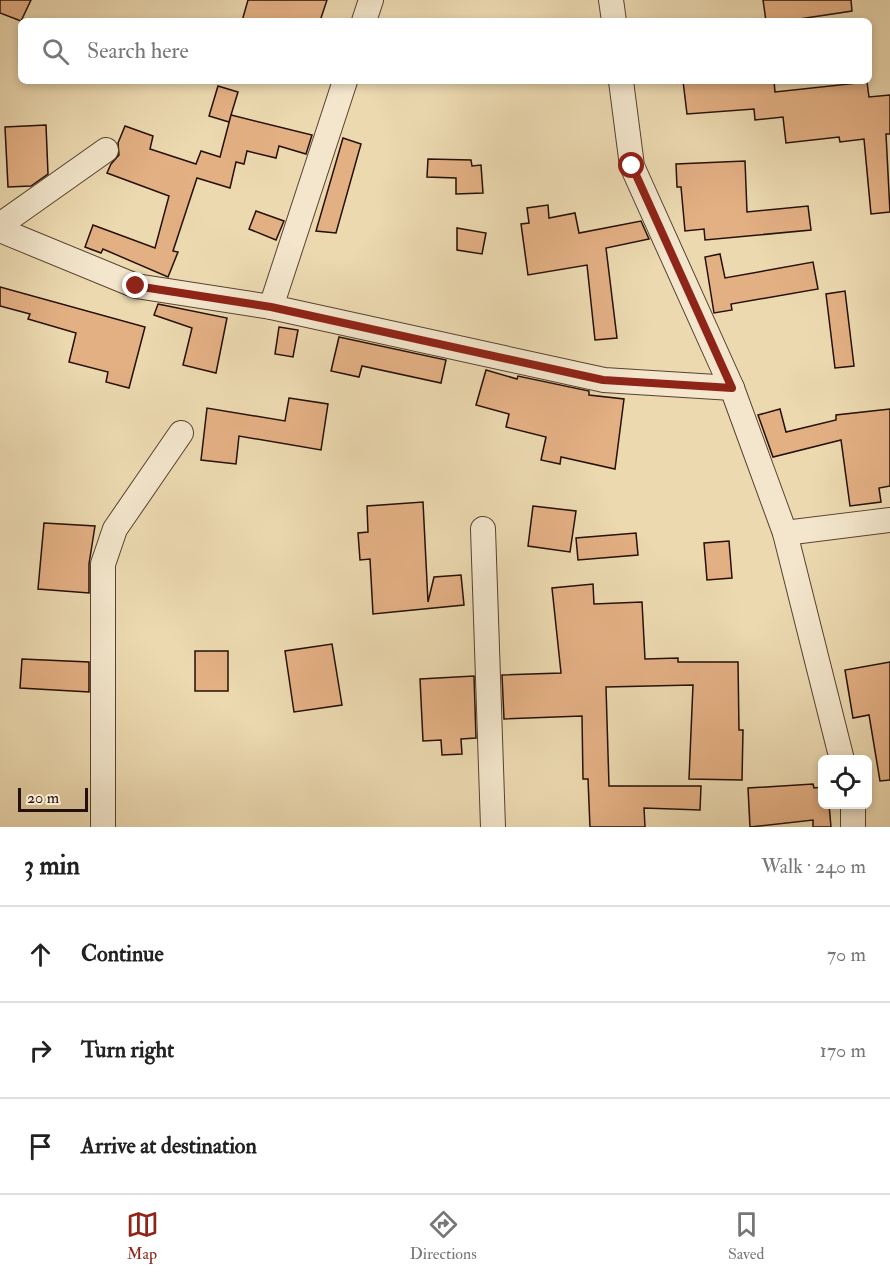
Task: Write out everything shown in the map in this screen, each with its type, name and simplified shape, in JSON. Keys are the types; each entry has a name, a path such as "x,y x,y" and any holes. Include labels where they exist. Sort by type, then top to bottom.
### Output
{"street":[{"path":"365,18 371,0"},
{"path":"611,0 614,18"},
{"path":"271,307 344,84"},
{"path":"621,84 632,166 732,388 785,533 841,755"},
{"path":"0,225 106,150"},
{"path":"0,230 136,286 271,307 603,380 732,388"},
{"path":"103,827 104,564 115,530 181,433"},
{"path":"785,533 890,520"},
{"path":"483,529 493,827"},
{"path":"853,809 853,827"}],"building":[{"path":"0,0 31,0 22,18 18,20 0,13"},
{"path":"248,0 327,0 321,18 243,18"},
{"path":"763,0 851,0 852,11 806,18 766,18"},
{"path":"683,84 774,84 775,92 867,84 869,97 890,95 890,134 886,134 890,212 871,214 864,139 840,142 839,137 786,143 783,117 755,120 754,109 687,114"},
{"path":"218,86 238,92 229,122 209,116"},
{"path":"231,115 312,135 306,154 279,146 276,158 247,151 244,164 236,162 230,188 197,178 173,251 178,252 168,277 103,249 101,253 85,247 93,225 155,248 169,196 107,173 119,155 118,143 125,126 153,136 150,149 196,164 201,151 220,157"},
{"path":"46,125 48,174 31,186 8,187 5,127"},
{"path":"343,138 361,144 336,233 316,231"},
{"path":"428,159 471,160 472,166 481,165 483,193 456,194 456,178 427,177"},
{"path":"745,161 747,212 808,206 811,230 705,240 704,229 685,231 681,187 677,187 676,164"},
{"path":"548,205 549,218 575,213 579,233 641,221 649,239 606,248 617,338 595,340 587,265 528,275 521,224 529,223 527,208"},
{"path":"256,211 284,221 276,240 249,229"},
{"path":"457,228 486,233 482,254 457,250"},
{"path":"720,254 725,278 813,262 818,289 731,304 732,310 714,313 705,257"},
{"path":"0,287 145,327 129,388 106,382 108,372 69,362 76,333 28,319 30,314 0,306"},
{"path":"845,291 854,366 835,368 826,294"},
{"path":"158,304 227,318 216,373 183,365 192,328 154,315"},
{"path":"279,327 298,330 293,357 275,354"},
{"path":"339,337 446,360 441,383 362,366 359,377 331,371"},
{"path":"486,370 517,379 518,376 589,391 589,395 624,399 615,469 561,457 560,464 541,460 546,437 506,427 509,414 476,405"},
{"path":"289,398 328,404 321,450 239,436 236,464 201,460 207,408 285,421"},
{"path":"780,409 786,432 836,420 836,415 890,409 890,486 879,488 881,502 850,506 841,440 773,457 758,415"},
{"path":"423,502 428,602 434,577 461,575 464,605 373,614 370,559 360,560 358,533 368,532 367,506"},
{"path":"533,506 576,511 570,552 528,546"},
{"path":"44,523 95,526 89,564 89,593 38,589"},
{"path":"636,533 638,555 578,560 576,538"},
{"path":"729,541 732,578 707,580 704,543"},
{"path":"593,584 594,604 642,602 645,659 678,658 678,662 738,662 739,730 743,730 742,780 689,779 693,685 606,687 609,786 701,786 700,810 644,808 645,827 590,827 588,779 583,779 582,716 504,719 502,675 561,673 552,588"},
{"path":"332,644 342,705 294,712 285,651"},
{"path":"195,651 228,651 228,691 195,691"},
{"path":"22,659 89,662 89,692 20,688"},
{"path":"890,662 890,780 880,781 869,715 853,718 845,670"},
{"path":"474,676 476,738 461,739 462,754 442,755 441,740 423,741 420,679"},
{"path":"813,784 814,788 818,788 818,809 829,809 831,827 813,827 813,820 750,827 748,788"}],"route":[{"path":"136,286 271,307 603,380 732,388 632,166"}]}
